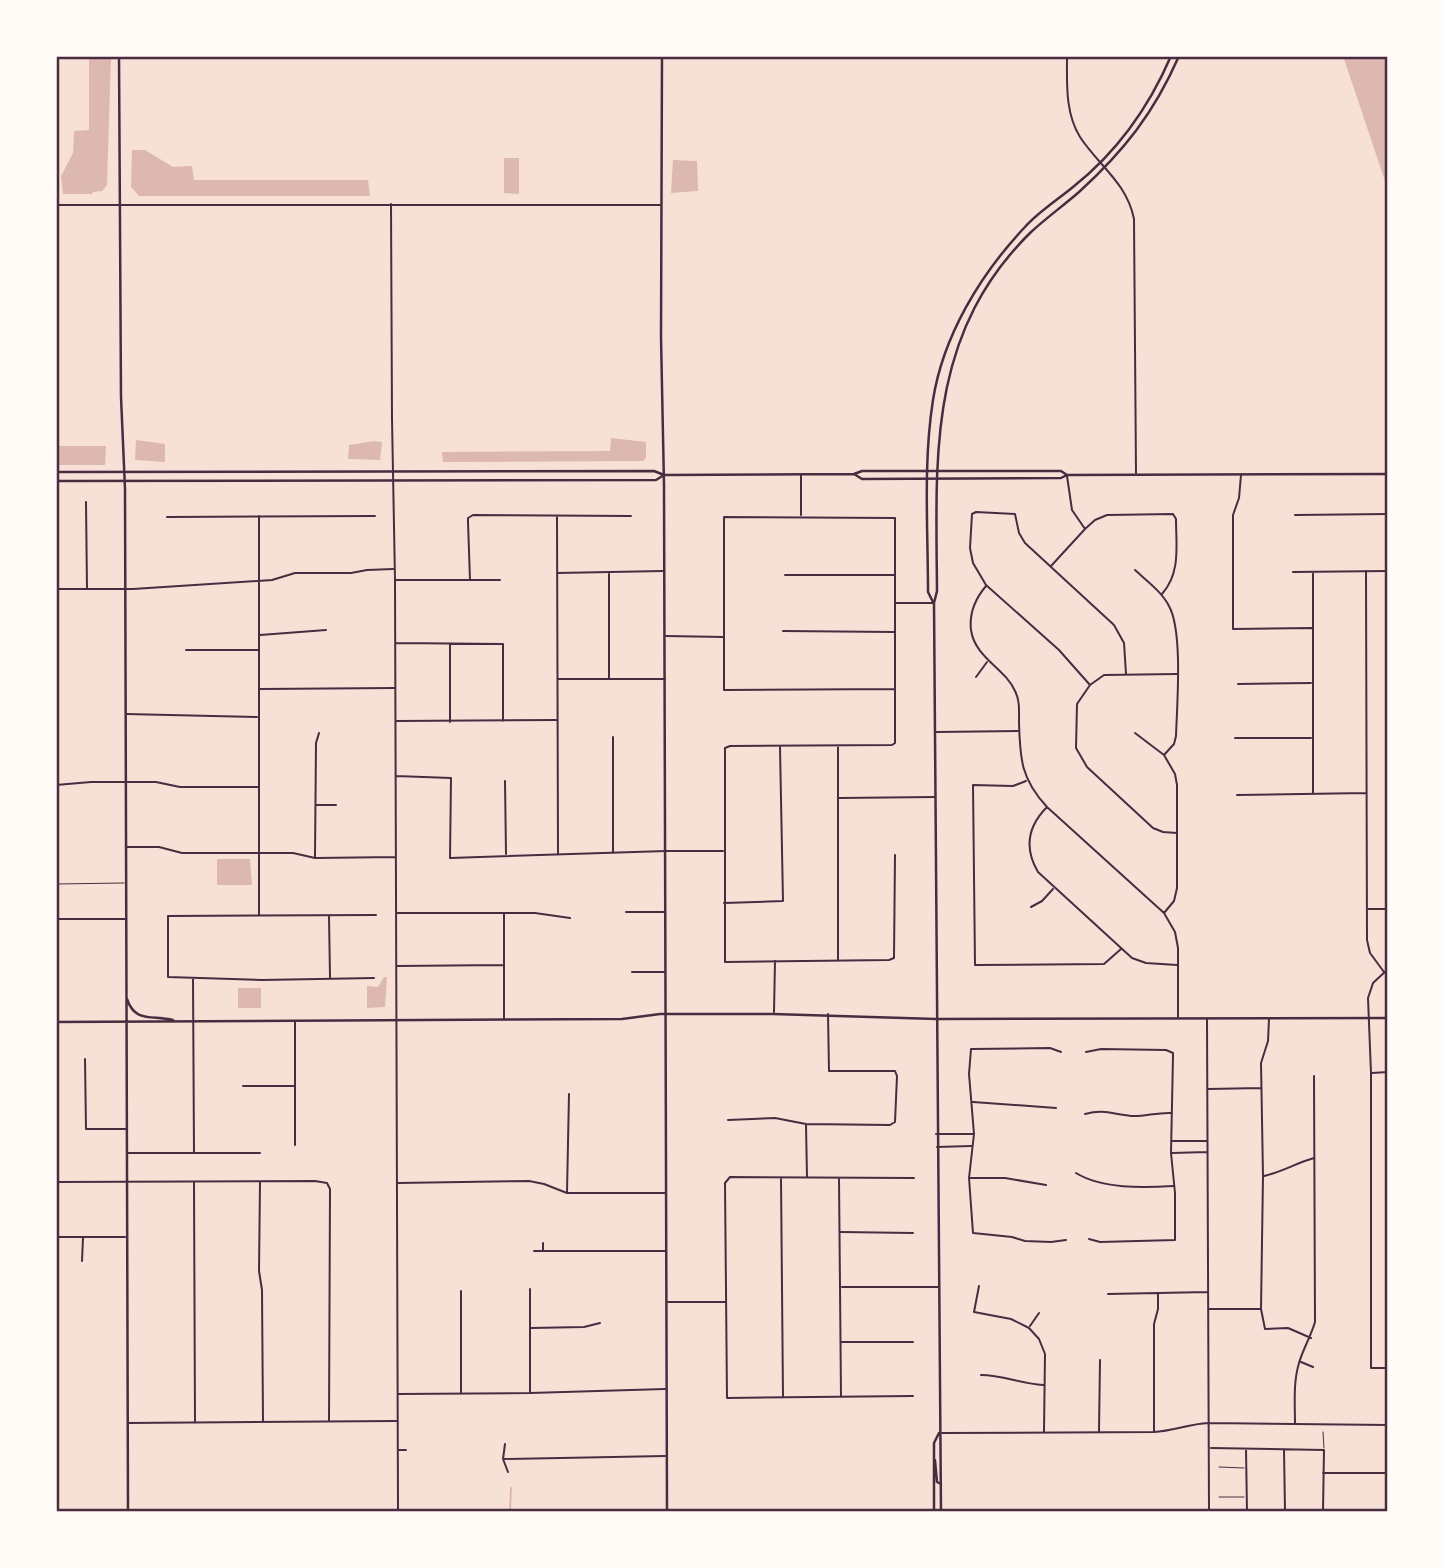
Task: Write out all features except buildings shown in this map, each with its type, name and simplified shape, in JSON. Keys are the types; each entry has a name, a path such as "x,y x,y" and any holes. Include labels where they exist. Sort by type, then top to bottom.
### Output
{"main road":[{"path":"119,56 125,589 128,1512"},
{"path":"662,56 661,401 665,636 667,1512"},
{"path":"933,603 928,592 928,472 932,412 940,370 957,326 989,270 1024,227 1101,162 1137,118 1171,56"},
{"path":"941,1512 933,603 937,591 937,471 941,416 949,373 961,337 980,296 1002,264 1030,234 1105,167 1142,125 1179,56"},
{"path":"56,472 654,471 664,475 1061,471 1067,475"},
{"path":"854,474 862,479 1061,478 1067,475 1136,474 1388,474"},
{"path":"56,481 656,480 664,475"},
{"path":"125,995 137,1015 180,1021"},
{"path":"56,1022 622,1019 666,1014 828,1014 936,1019 1388,1018"},
{"path":"934,1512 934,1443 939,1433"},
{"path":"934,1457 937,1463 937,1482 941,1484"}],"street":[{"path":"1067,56 1068,96 1073,122 1080,137 1126,193 1135,225 1136,474"},
{"path":"391,204 400,1429 398,1512"},
{"path":"56,205 662,205"},
{"path":"801,474 801,516"},
{"path":"1241,474 1239,498 1233,515 1233,629 1312,628"},
{"path":"1067,475 1072,510 1084,529"},
{"path":"86,502 87,589"},
{"path":"1090,685 1059,649 986,585 973,563 972,514 1015,514 1024,543 1114,625 1124,643 1126,674"},
{"path":"1049,567 1095,520 1107,515 1173,514 1176,519 1175,574 1161,595"},
{"path":"1295,515 1388,514"},
{"path":"258,516 259,915"},
{"path":"167,517 375,516"},
{"path":"470,580 470,516 631,516"},
{"path":"557,516 558,854"},
{"path":"895,689 724,690 724,517 895,518 895,575 895,603 895,632 895,689 895,743 725,748 725,962 894,958 895,855"},
{"path":"56,589 125,589 272,580 296,573 395,569"},
{"path":"1135,570 1170,606 1176,628 1176,736 1174,744 1164,755"},
{"path":"557,573 664,571"},
{"path":"1366,571 1367,940 1370,953 1384,972"},
{"path":"1293,572 1388,571"},
{"path":"609,572 609,679"},
{"path":"1313,573 1313,794"},
{"path":"785,575 895,575"},
{"path":"395,580 500,580"},
{"path":"986,585 977,597 971,618 971,632 976,645 988,661 1009,680 1016,691 1021,762 1027,780 1047,807 1164,913 1175,932 1178,1018"},
{"path":"895,603 933,603"},
{"path":"259,635 326,631"},
{"path":"783,631 895,632"},
{"path":"665,636 725,637"},
{"path":"395,643 503,644 503,721"},
{"path":"450,643 450,722"},
{"path":"186,649 259,649"},
{"path":"976,677 988,661"},
{"path":"1177,674 1104,675 1090,685 1077,704 1076,748 1087,768 1153,828 1163,832 1177,832"},
{"path":"557,679 665,679"},
{"path":"1238,684 1312,683"},
{"path":"259,689 395,688"},
{"path":"125,714 259,717"},
{"path":"396,721 557,720"},
{"path":"934,732 1019,731"},
{"path":"315,858 316,743 319,733"},
{"path":"1135,733 1164,755 1175,774 1177,785 1177,888 1174,901 1164,913"},
{"path":"613,737 613,854"},
{"path":"1235,738 1312,738"},
{"path":"724,903 783,901 780,746"},
{"path":"838,746 838,960"},
{"path":"396,776 451,778 450,858 724,851"},
{"path":"1027,780 1013,786 973,785 975,965 1104,964 1121,949"},
{"path":"505,781 506,855"},
{"path":"56,785 159,782 183,787 259,787"},
{"path":"1237,795 1367,793"},
{"path":"838,798 935,797"},
{"path":"315,804 336,805"},
{"path":"1047,807 1033,823 1029,849 1038,873 1132,958 1146,963 1178,965"},
{"path":"125,847 159,847 182,853 293,853 315,858 396,857"},
{"path":"1031,907 1054,889"},
{"path":"1367,909 1388,909"},
{"path":"626,912 666,912"},
{"path":"396,913 535,913 570,918"},
{"path":"503,913 504,1019"},
{"path":"329,915 330,977"},
{"path":"374,978 330,977 295,980 168,977 168,916 376,915"},
{"path":"56,919 125,919"},
{"path":"774,1014 775,960"},
{"path":"397,966 504,965"},
{"path":"1388,969 1370,988 1368,1018 1371,1073 1371,1368 1388,1368"},
{"path":"632,972 666,972"},
{"path":"194,978 194,1153"},
{"path":"729,1120 775,1118 806,1124 890,1125 895,1122 895,1071 829,1071 828,1014"},
{"path":"1207,1018 1209,1512"},
{"path":"1269,1018 1268,1041 1261,1063 1264,1176 1261,1309 1265,1329 1288,1328 1311,1338"},
{"path":"295,1020 295,1145"},
{"path":"1062,1052 1050,1048 971,1049 969,1074 974,1134 970,1178 973,1233 1025,1241 1066,1240"},
{"path":"1086,1052 1101,1049 1170,1051 1173,1056 1171,1153 1175,1186 1175,1240 1100,1242 1089,1239"},
{"path":"85,1059 86,1129 126,1129"},
{"path":"1371,1073 1388,1073"},
{"path":"1295,1424 1295,1379 1299,1361 1311,1338 1315,1322 1314,1076"},
{"path":"243,1086 295,1086"},
{"path":"1207,1089 1261,1088"},
{"path":"567,1193 569,1094"},
{"path":"971,1102 1056,1108"},
{"path":"1085,1114 1100,1110 1133,1116 1155,1112 1172,1113"},
{"path":"806,1124 807,1177"},
{"path":"936,1134 974,1134"},
{"path":"1171,1141 1208,1141"},
{"path":"937,1147 971,1146"},
{"path":"1171,1153 1207,1152"},
{"path":"126,1153 260,1153"},
{"path":"1264,1176 1315,1158"},
{"path":"1076,1173 1088,1181 1175,1186"},
{"path":"781,1177 783,1397"},
{"path":"839,1177 841,1397"},
{"path":"913,1396 727,1398 725,1302 726,1179 914,1178"},
{"path":"970,1178 1005,1178 1046,1185"},
{"path":"56,1182 321,1181 327,1184 330,1189 329,1422"},
{"path":"397,1182 529,1181 567,1193 666,1193"},
{"path":"194,1182 195,1423"},
{"path":"260,1182 259,1271 262,1290 263,1422"},
{"path":"839,1232 913,1233"},
{"path":"56,1237 127,1237"},
{"path":"82,1261 83,1237"},
{"path":"543,1242 543,1251"},
{"path":"534,1251 666,1251"},
{"path":"979,1286 974,1312 1010,1319 1029,1328 1039,1339 1045,1354 1044,1433"},
{"path":"841,1287 938,1287"},
{"path":"530,1289 530,1394"},
{"path":"461,1291 461,1394"},
{"path":"1108,1294 1208,1292"},
{"path":"1154,1432 1154,1324 1158,1294"},
{"path":"667,1302 725,1302"},
{"path":"1208,1310 1261,1309"},
{"path":"1029,1328 1039,1313"},
{"path":"530,1328 600,1324"},
{"path":"841,1342 913,1342"},
{"path":"1099,1432 1100,1360"},
{"path":"1299,1361 1313,1367"},
{"path":"981,1375 1044,1385"},
{"path":"398,1394 530,1394 666,1389"},
{"path":"127,1423 398,1421"},
{"path":"939,1433 1154,1432 1170,1431 1189,1424 1208,1423 1388,1426"},
{"path":"505,1444 503,1459 508,1472"},
{"path":"1209,1448 1324,1450 1323,1511"},
{"path":"1246,1448 1247,1511 1388,1511"},
{"path":"398,1450 406,1450"},
{"path":"1284,1450 1286,1511"},
{"path":"503,1459 667,1457"},
{"path":"1323,1473 1388,1473"}],"lane":[{"path":"56,884 125,883"},
{"path":"1324,1432 1324,1450"},
{"path":"1219,1467 1246,1468"},
{"path":"1219,1497 1247,1497"}],"shaded area":[{"path":"89,56 111,56 107,185 102,191 92,194 63,194 61,176 73,153 74,131 89,130"},
{"path":"1343,56 1388,56 1388,190"},
{"path":"132,150 145,150 173,167 192,166 194,180 368,180 370,196 139,196 131,187"},
{"path":"504,158 519,158 519,194 504,193"},
{"path":"673,160 697,161 698,191 671,193"},
{"path":"611,438 646,442 646,458 643,461 443,462 442,452 610,451"},
{"path":"136,440 165,444 165,462 135,460"},
{"path":"382,442 380,460 348,459 349,445"},
{"path":"56,446 106,446 105,465 56,465"},
{"path":"217,859 250,859 252,885 217,885"},
{"path":"384,977 387,977 385,1007 367,1008 367,986 378,987"},
{"path":"238,988 261,988 261,1008 238,1008"}],"waterway":[{"path":"510,1512 511,1488"}]}
